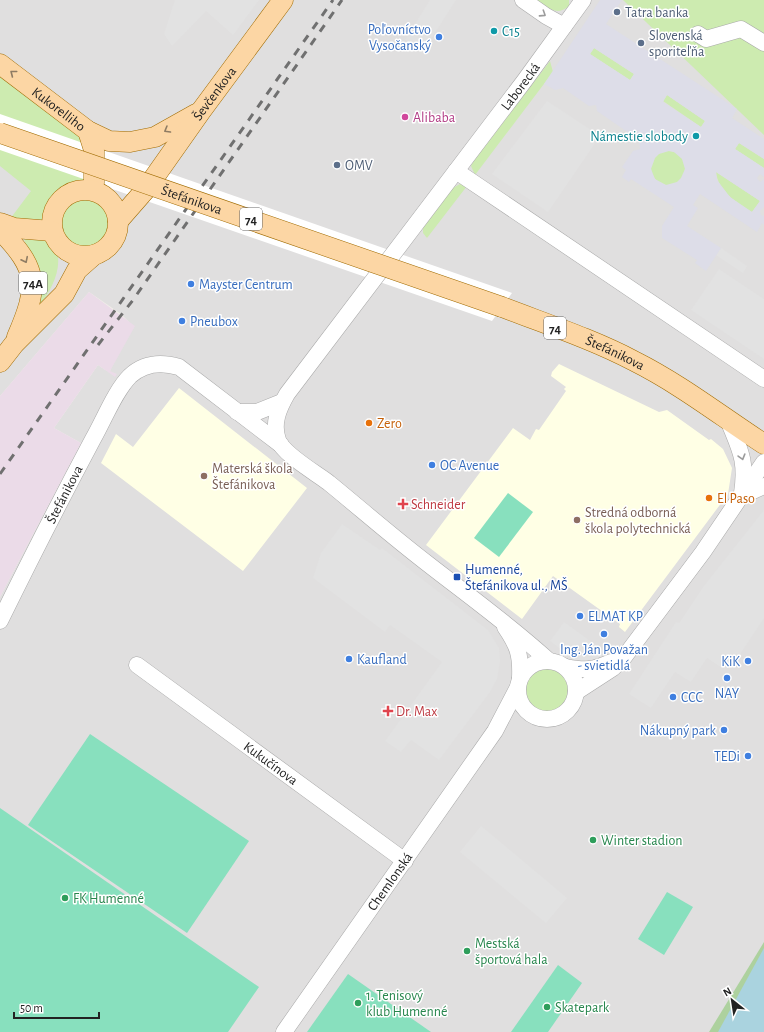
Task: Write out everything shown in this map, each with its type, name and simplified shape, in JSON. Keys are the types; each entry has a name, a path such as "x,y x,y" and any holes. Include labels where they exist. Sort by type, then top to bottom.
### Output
{"main road":[{"name":"Ševčenkova","path":"118,221 146,189 201,111 283,0"},
{"name":"Kukorelliho","path":"0,64 88,131 94,150 100,194"},
{"path":"88,131 109,141 130,142 155,137 201,111"},
{"name":"Štefánikova","path":"0,133 502,307 608,348 635,361 692,395 764,444"},
{"path":"94,255 79,256 66,251 57,242 52,231 53,211 62,199 79,190 120,197 146,189"},
{"path":"100,194 114,207 118,221"},
{"name":"74A","path":"0,362 14,344 64,294 78,270 94,255 111,245 118,231 118,221"},
{"path":"0,222 14,228 52,231"},
{"name":"74A","path":"0,230 22,254 31,276 33,286 29,308 14,344"},
{"name":"74A","path":"45,314 59,283 66,251"}],"street":[{"path":"523,0 564,26"},
{"name":"Laborecká","path":"456,170 583,0"},
{"path":"698,34 706,39 741,29 764,43"},
{"path":"281,445 276,425 278,411 282,402 456,170 764,379"},
{"name":"Štefánikova","path":"0,621 82,459 123,384 131,375 149,365 161,364 179,367 281,445 404,546 501,621 514,629 549,661"},
{"path":"237,412 257,412 282,402"},
{"path":"728,420 743,459 745,472 742,496"},
{"path":"576,692 613,668 625,656 742,496 764,462"},
{"path":"742,496 764,486"},
{"name":"Štefánikova","path":"501,621 513,639 521,658 519,683"},
{"path":"566,667 572,674 576,692 570,708 562,714 549,718 535,716 527,711 522,704 519,683 532,665 549,661 566,667 582,670 593,670 625,656"},
{"name":"Kukučínova","path":"137,665 404,861"},
{"name":"Chemlonská","path":"284,1032 495,731 519,683"},
{"name":"Chemlonská","path":"495,731 517,718 535,716"}],"shaded area":[{"path":"0,0 764,0 764,1032 0,1032 0,597 81,443 54,428 98,365 107,371 110,371 130,323 121,314 89,292 0,396"},
{"path":"175,0 259,0 233,35 206,11 172,46 164,34"},
{"path":"430,0 456,0 424,50 405,40"},
{"name":"Námestie slobody","path":"600,0 622,0 606,24 737,109 732,118 764,139 764,159 739,143 735,149 764,168 764,177 760,174 757,178 760,182 764,179 764,207 760,211 761,215 764,216 764,225 762,223 757,232 700,194 693,205 698,208 687,226 721,248 706,271 695,263 697,260 662,238 662,226 674,207 631,179 629,182 622,177 626,170 622,167 633,151 640,149 639,140 597,111 596,105 589,106 563,88 555,90 544,84","holes":["594,48 634,74 630,80 590,54","667,95 705,121 701,127 663,102","669,151 674,152 682,159 685,169 681,178 677,182 666,185 655,179 651,169 655,158 659,154","716,172 760,201 752,212 730,197 717,180"]},
{"path":"547,101 600,136 548,212 492,174"},
{"path":"721,248 747,266 743,273 716,255"},
{"path":"719,269 764,299 764,359 691,310"},
{"path":"89,292 135,326 110,371 117,374 115,377 98,365 54,428 81,443 0,597 0,396"},
{"name":"Stredná odborná škola polytechnická","path":"559,364 659,412 667,410 709,440 711,439 723,449 732,468 728,494 625,632 619,627 620,624 553,576 522,619 426,545 513,428 530,440 536,429 539,430 566,391 564,389 566,387 551,376 552,372"},
{"name":"Materská škola Štefánikova","path":"179,388 307,488 243,571 101,463 116,434 133,447"},
{"path":"764,510 764,618 737,659 731,655 722,668 707,658 691,682 675,672 651,708 629,694 676,622 679,623 703,587"},
{"path":"342,524 380,550 382,548 488,630 499,648 500,661 497,679 490,692 439,760 411,740 401,752 385,741 442,662 390,625 385,632 313,578 321,553"},
{"path":"564,622 607,653 605,657 585,662 575,660 550,641"},
{"path":"481,826 567,898 546,923 460,852"}],"green space":[{"path":"536,0 569,0 569,6 560,11 556,11 548,8"},
{"path":"623,0 764,0 764,135"},
{"path":"594,48 634,74 630,80 590,54"},
{"path":"550,61 553,72 475,175 471,166 473,162"},
{"path":"0,70 84,136 87,185 72,188 60,196 51,208 48,224 10,219 31,191 0,166"},
{"path":"667,95 705,121 701,127 663,101"},
{"path":"739,143 764,159 764,168 735,149"},
{"path":"668,151 680,156 685,168 680,180 668,185 656,180 651,168 656,156"},
{"path":"716,172 760,201 752,212 740,205 724,191 720,185"},
{"path":"460,184 467,186 427,238 423,233 423,228 453,188"},
{"path":"87,197 97,199 105,205 111,213 113,223 111,233 105,241 97,247 87,249 77,247 69,241 63,233 61,223 63,213 69,205 77,199"},
{"path":"24,238 50,239 58,256 58,265 53,283 39,306"},
{"path":"508,493 533,512 499,557 474,538"},
{"path":"547,669 562,675 568,690 562,705 547,711 532,705 526,690 532,675"},
{"path":"90,734 249,841 187,933 28,825"},
{"name":"FK Humenné","path":"0,808 259,987 228,1032 0,1032"},
{"path":"667,892 693,907 664,955 638,939"},
{"path":"764,942 764,1032 709,1032"},
{"name":"Skatepark","path":"558,965 582,983 548,1032 511,1032"},
{"name":"1. Tenisový klub Humenné","path":"348,974 431,1032 307,1032"}],"water":[{"path":"764,948 764,1032 718,1032"}],"pier":[{"path":"0,114 512,293 492,321 0,150"}],"railway":[{"path":"0,474 333,0"},
{"path":"98,345 133,300 342,0"}],"place":[{"name":"Tatra banka","path":"617,12"},
{"name":"C15","path":"494,31"},
{"name":"Poľovníctvo Vysočanský","path":"439,37"},
{"name":"Slovenská sporiteľňa","path":"641,43"},
{"name":"Alibaba","path":"405,117"},
{"name":"Námestie slobody","path":"696,136"},
{"name":"OMV","path":"337,165"},
{"name":"Mayster Centrum","path":"191,284"},
{"name":"Pneubox","path":"182,321"},
{"name":"Zero","path":"369,423"},
{"name":"OC Avenue","path":"432,465"},
{"name":"Materská škola Štefánikova","path":"204,476"},
{"name":"El Paso","path":"709,498"},
{"name":"Schneider","path":"403,504"},
{"name":"Stredná odborná škola polytechnická","path":"577,520"},
{"name":"Humenné, Štefánikova ul., MŠ","path":"457,577"},
{"name":"ELMAT KP","path":"580,616"},
{"name":"Ing. Ján Považan - svietidlá","path":"604,634"},
{"name":"Kaufland","path":"349,659"},
{"name":"KiK","path":"748,661"},
{"name":"NAY","path":"727,678"},
{"name":"CCC","path":"673,697"},
{"name":"Dr. Max","path":"388,711"},
{"name":"Nákupný park","path":"724,730"},
{"name":"TEDi","path":"748,756"},
{"name":"Winter stadion","path":"593,840"},
{"name":"FK Humenné","path":"65,898"},
{"name":"Mestská športová hala","path":"467,951"},
{"name":"1. Tenisový klub Humenné","path":"358,1003"},
{"name":"Skatepark","path":"547,1007"}]}
